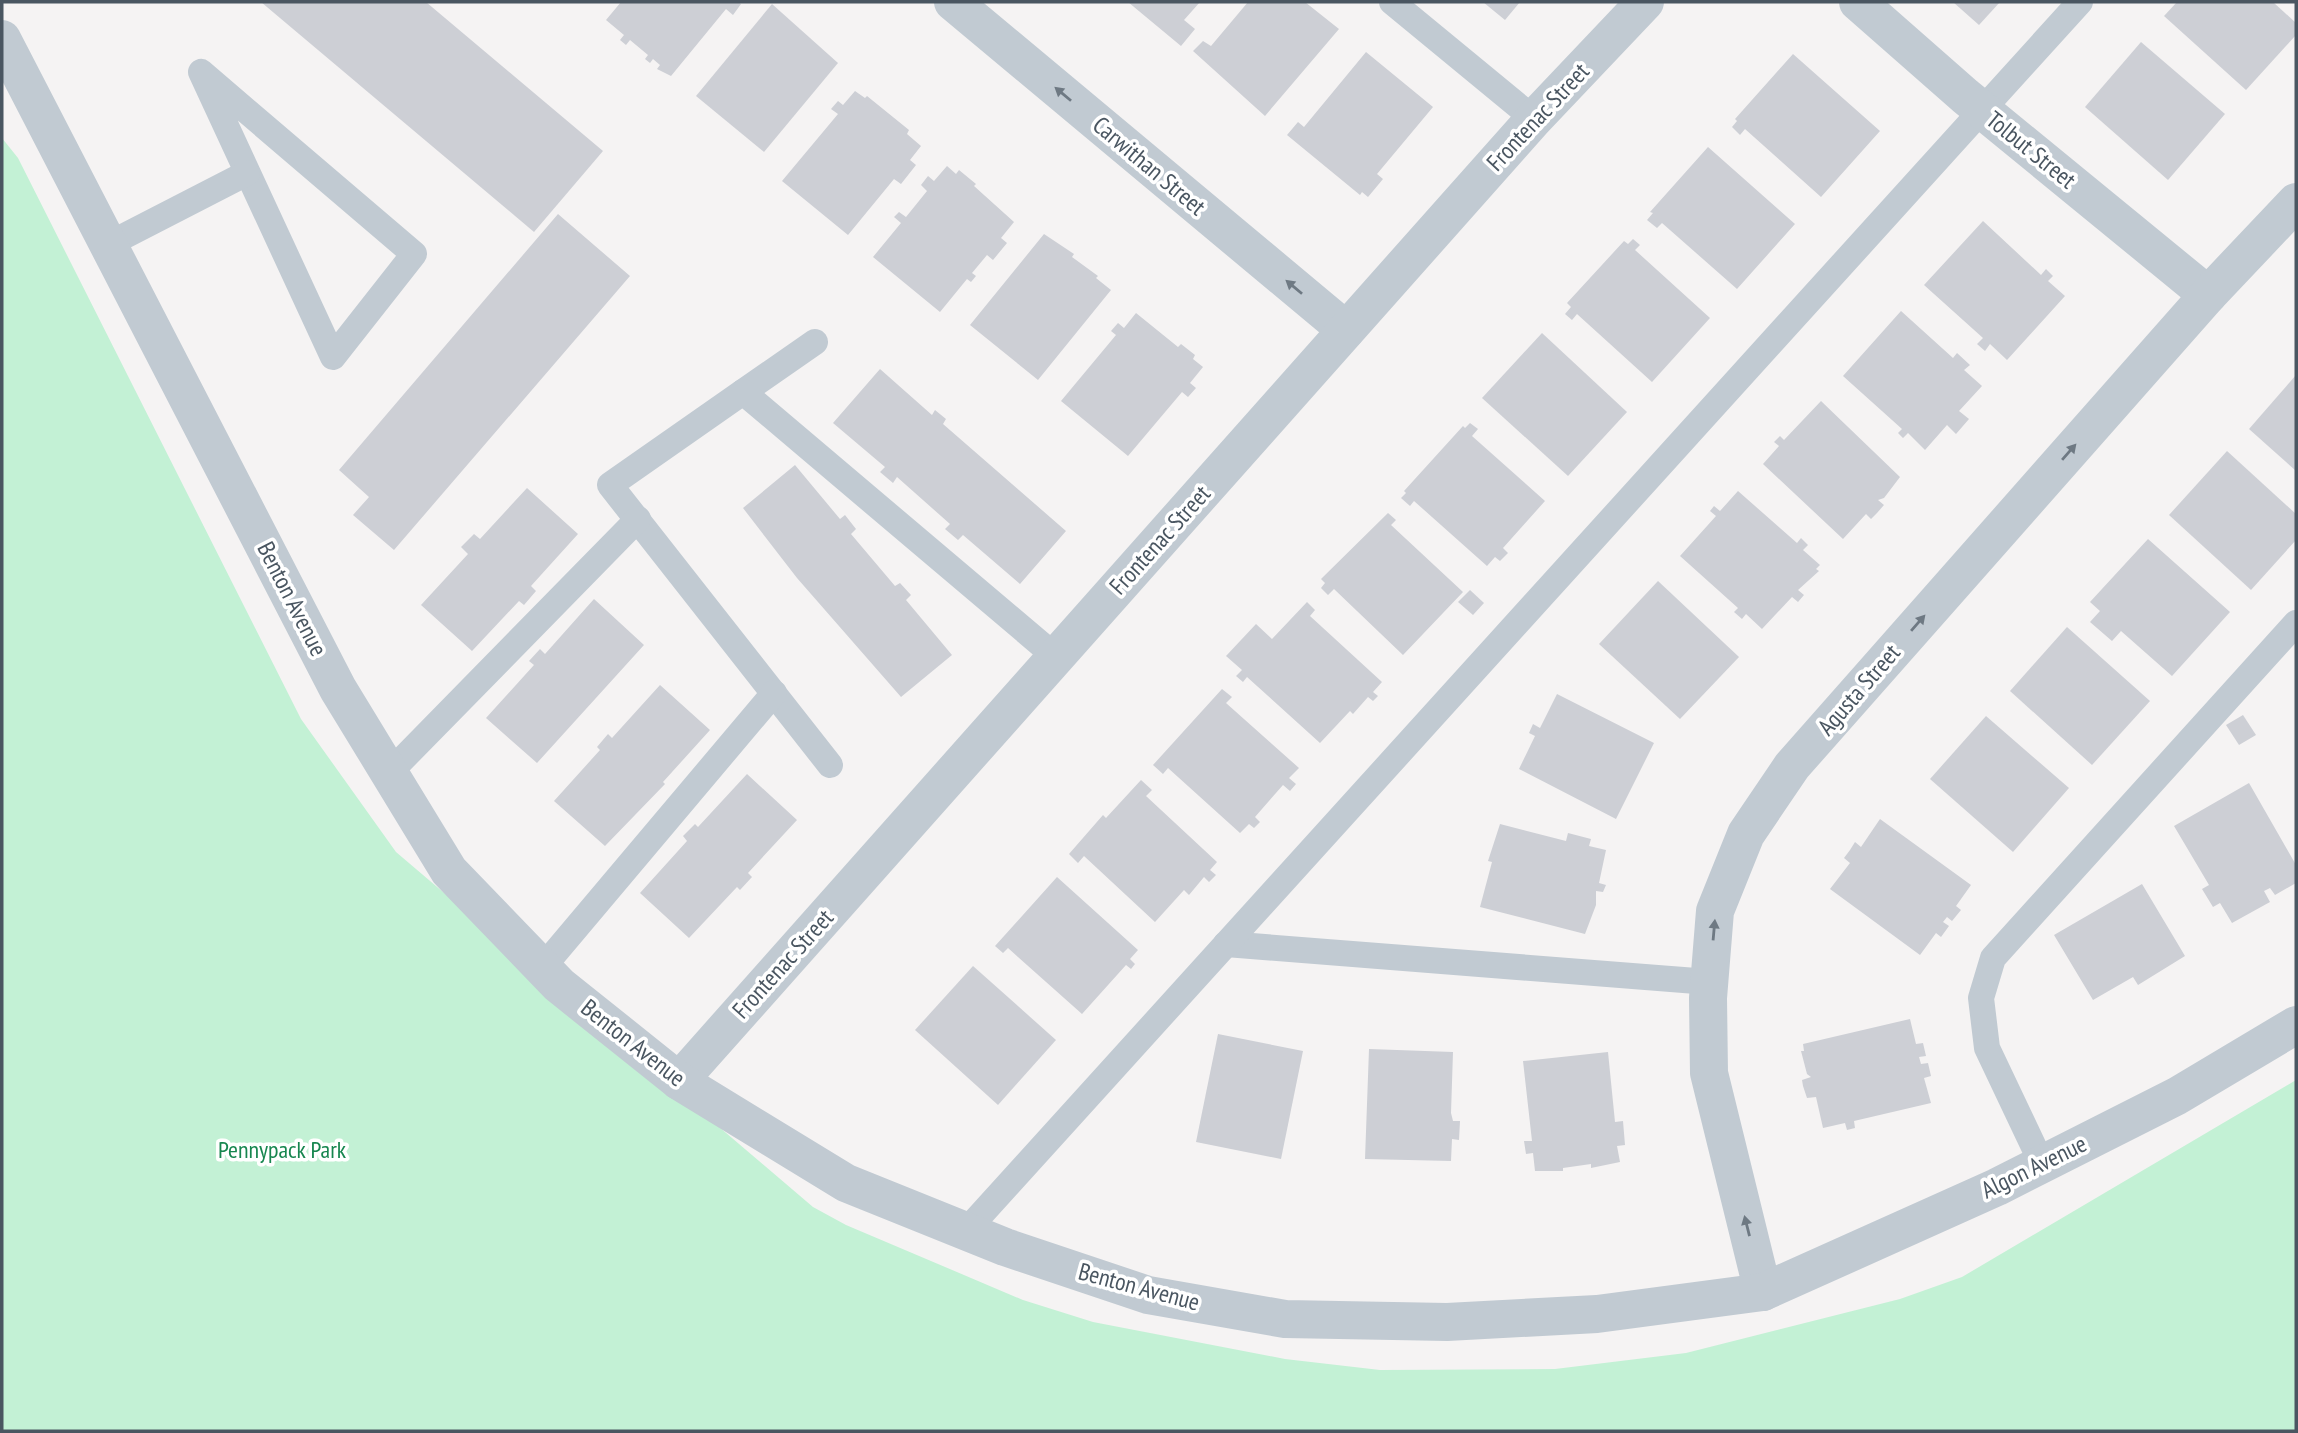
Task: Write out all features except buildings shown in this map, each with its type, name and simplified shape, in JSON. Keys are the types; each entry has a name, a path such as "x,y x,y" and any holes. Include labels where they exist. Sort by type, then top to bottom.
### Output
{"street":[{"name":"Carwithan Street","path":"953,2 1346,330"},
{"name":"Frontenac Street","path":"679,1081 1534,119 1645,2"},
{"name":"Tolbut Street","path":"1858,2 1982,110 2208,295"},
{"name":"Benton Avenue","path":"2,39 338,689 449,871 559,985 679,1081 846,1183 965,1231 1149,1295 1284,1319 1447,1322 1570,1315 1763,1292"},
{"name":"Agusta Street","path":"1763,1292 1709,1073 1709,982 1715,911 1746,834 1792,766 2208,295 2296,202"},
{"name":"Algon Avenue","path":"1763,1292 2042,1164 2177,1096 2296,1025"}],"lane":[{"path":"1392,2 1534,119"},
{"path":"965,1231 2080,2"},
{"path":"201,72 414,254 333,358 287,259 247,173 201,72"},
{"path":"108,244 247,173"},
{"path":"815,342 610,485 830,765"},
{"path":"743,392 1056,657"},
{"path":"388,773 638,519"},
{"path":"2042,1164 1987,1048 1981,998 1993,958 2296,623"},
{"path":"542,967 774,693"},
{"path":"1226,944 1709,982"}],"green space":[{"name":"Pennypack Park","path":"2,138 18,158 301,719 396,852 813,1207 846,1225 1023,1300 1093,1322 1285,1359 1380,1370 1555,1369 1686,1353 1900,1299 1962,1277 2296,1080 2296,1431 2,1431"}]}
